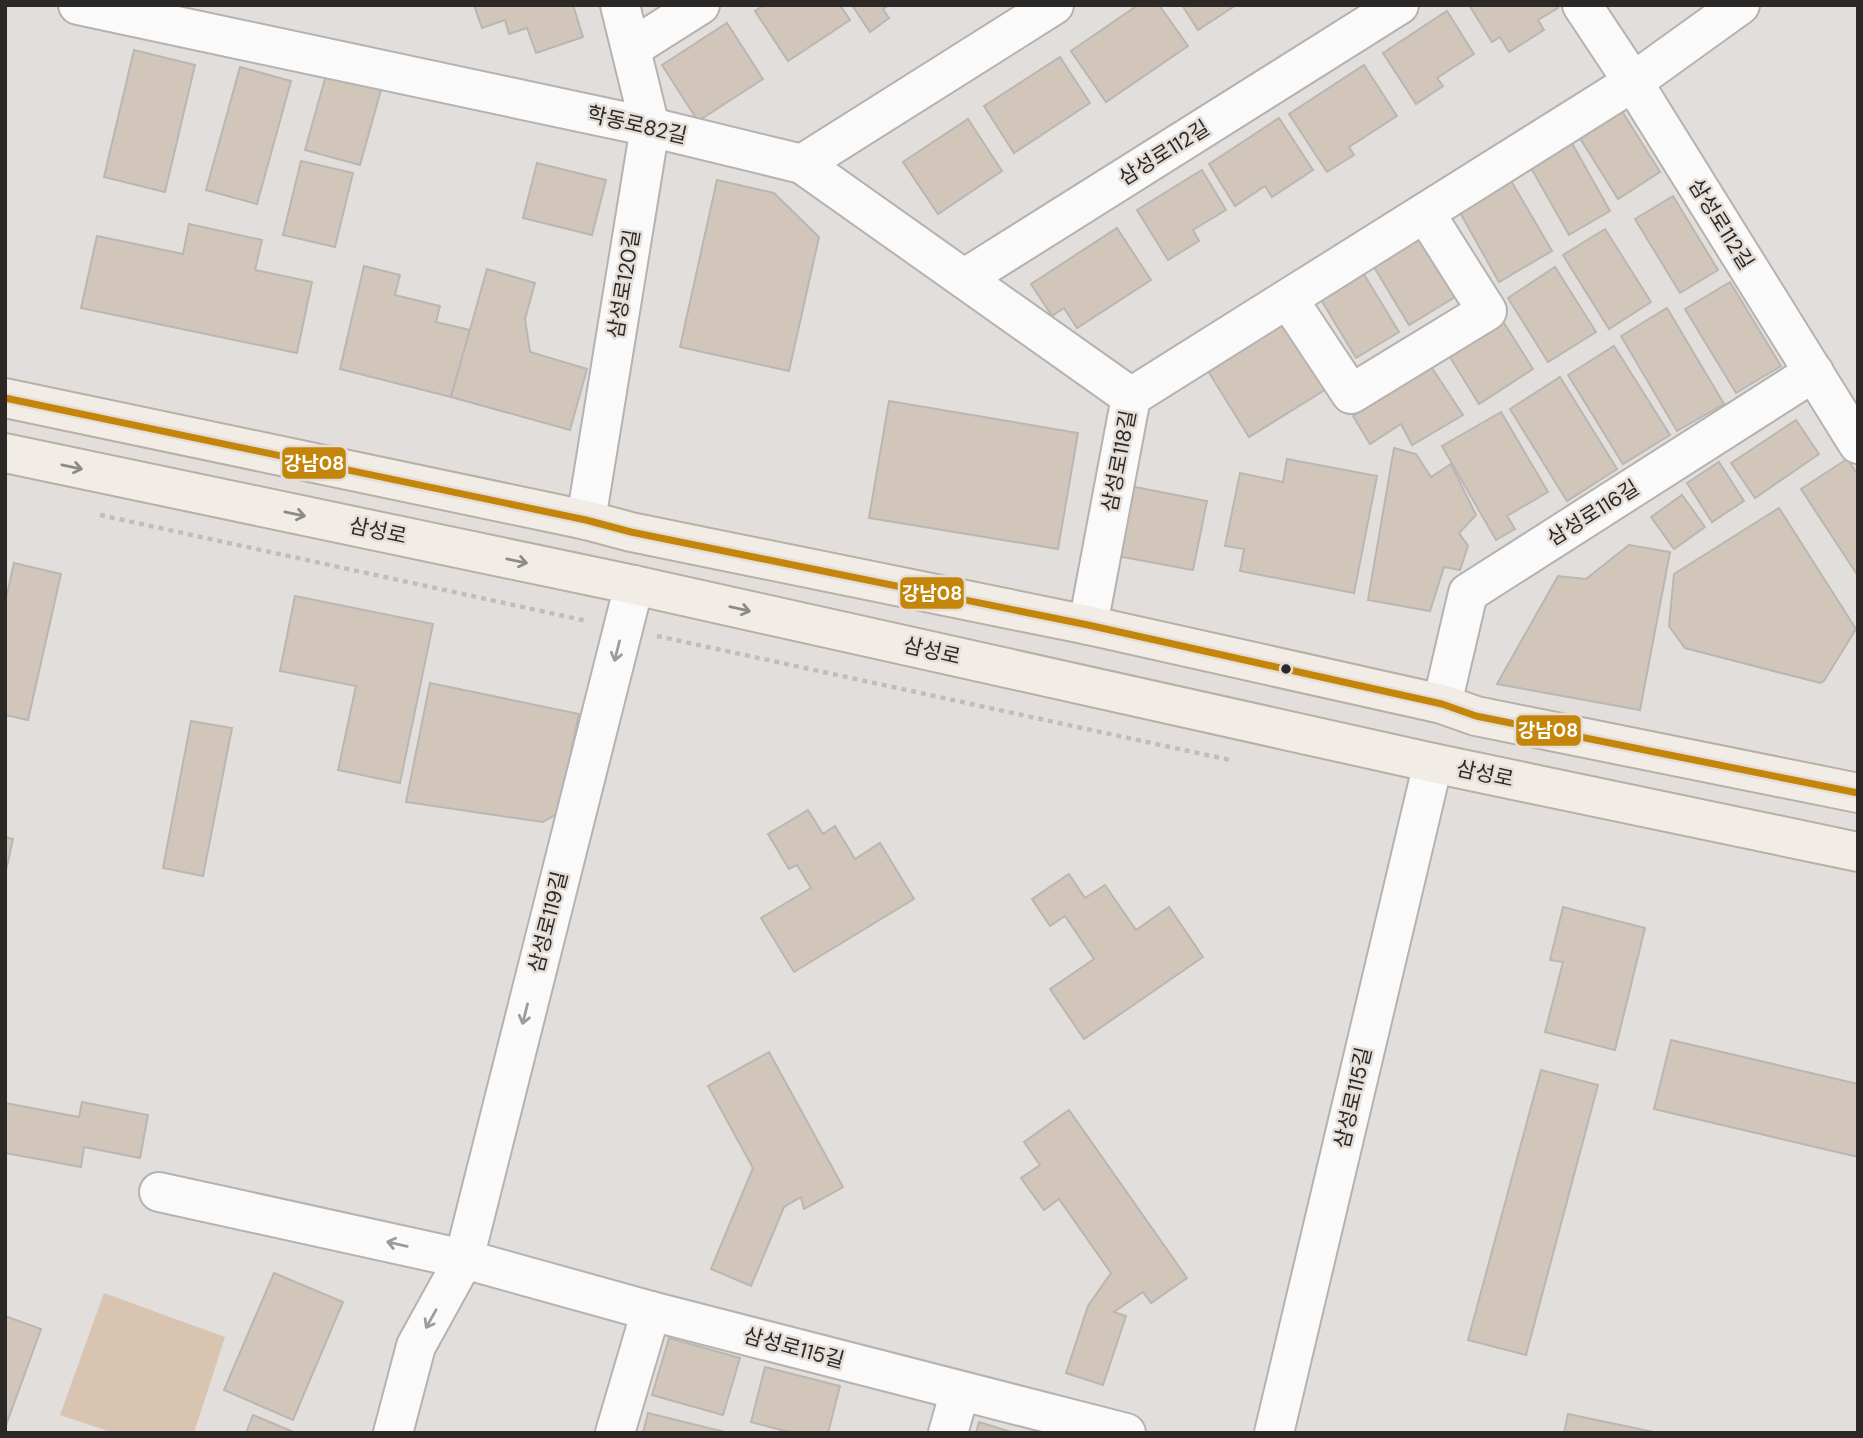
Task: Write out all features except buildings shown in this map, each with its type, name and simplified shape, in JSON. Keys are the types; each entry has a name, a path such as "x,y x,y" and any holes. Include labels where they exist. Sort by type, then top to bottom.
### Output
{"main road":[{"path":"5,398 1088,625 1442,704 1476,716 1858,793"},
{"name":"삼성로","path":"5,453 634,585 1433,763 1858,852"}],"street":[{"name":"학동로82길","path":"78,5 650,127 802,164 1131,397"},
{"name":"삼성로120길","path":"586,520 650,127 620,5"},
{"path":"632,48 700,5"},
{"path":"802,164 1054,5"},
{"name":"삼성로112길","path":"965,278 1399,5"},
{"name":"삼성로112길","path":"1582,5 1858,443"},
{"name":"삼성로118길","path":"1088,625 1131,397 1633,82 1740,5"},
{"path":"1288,299 1351,394 1487,311 1425,213"},
{"path":"1817,377 1858,390"},
{"name":"삼성로116길","path":"1442,704 1468,593 1817,377"},
{"name":"삼성로119길","path":"393,1433 416,1346 464,1259 634,585"},
{"name":"삼성로115길","path":"1274,1433 1433,763"},
{"path":"159,1192 464,1259"},
{"name":"삼성로115길","path":"464,1259 651,1311 1126,1433"},
{"path":"615,1433 651,1311"},
{"path":"948,1433 960,1391"}],"path":[{"path":"99,515 1233,760"}],"shaded area":[{"path":"104,1293 225,1337 194,1433 114,1433 60,1415"}],"transit line":[{"name":"강남08","path":"5,398 586,520 631,532 1088,625 1442,704 1476,716 1858,793"}]}
